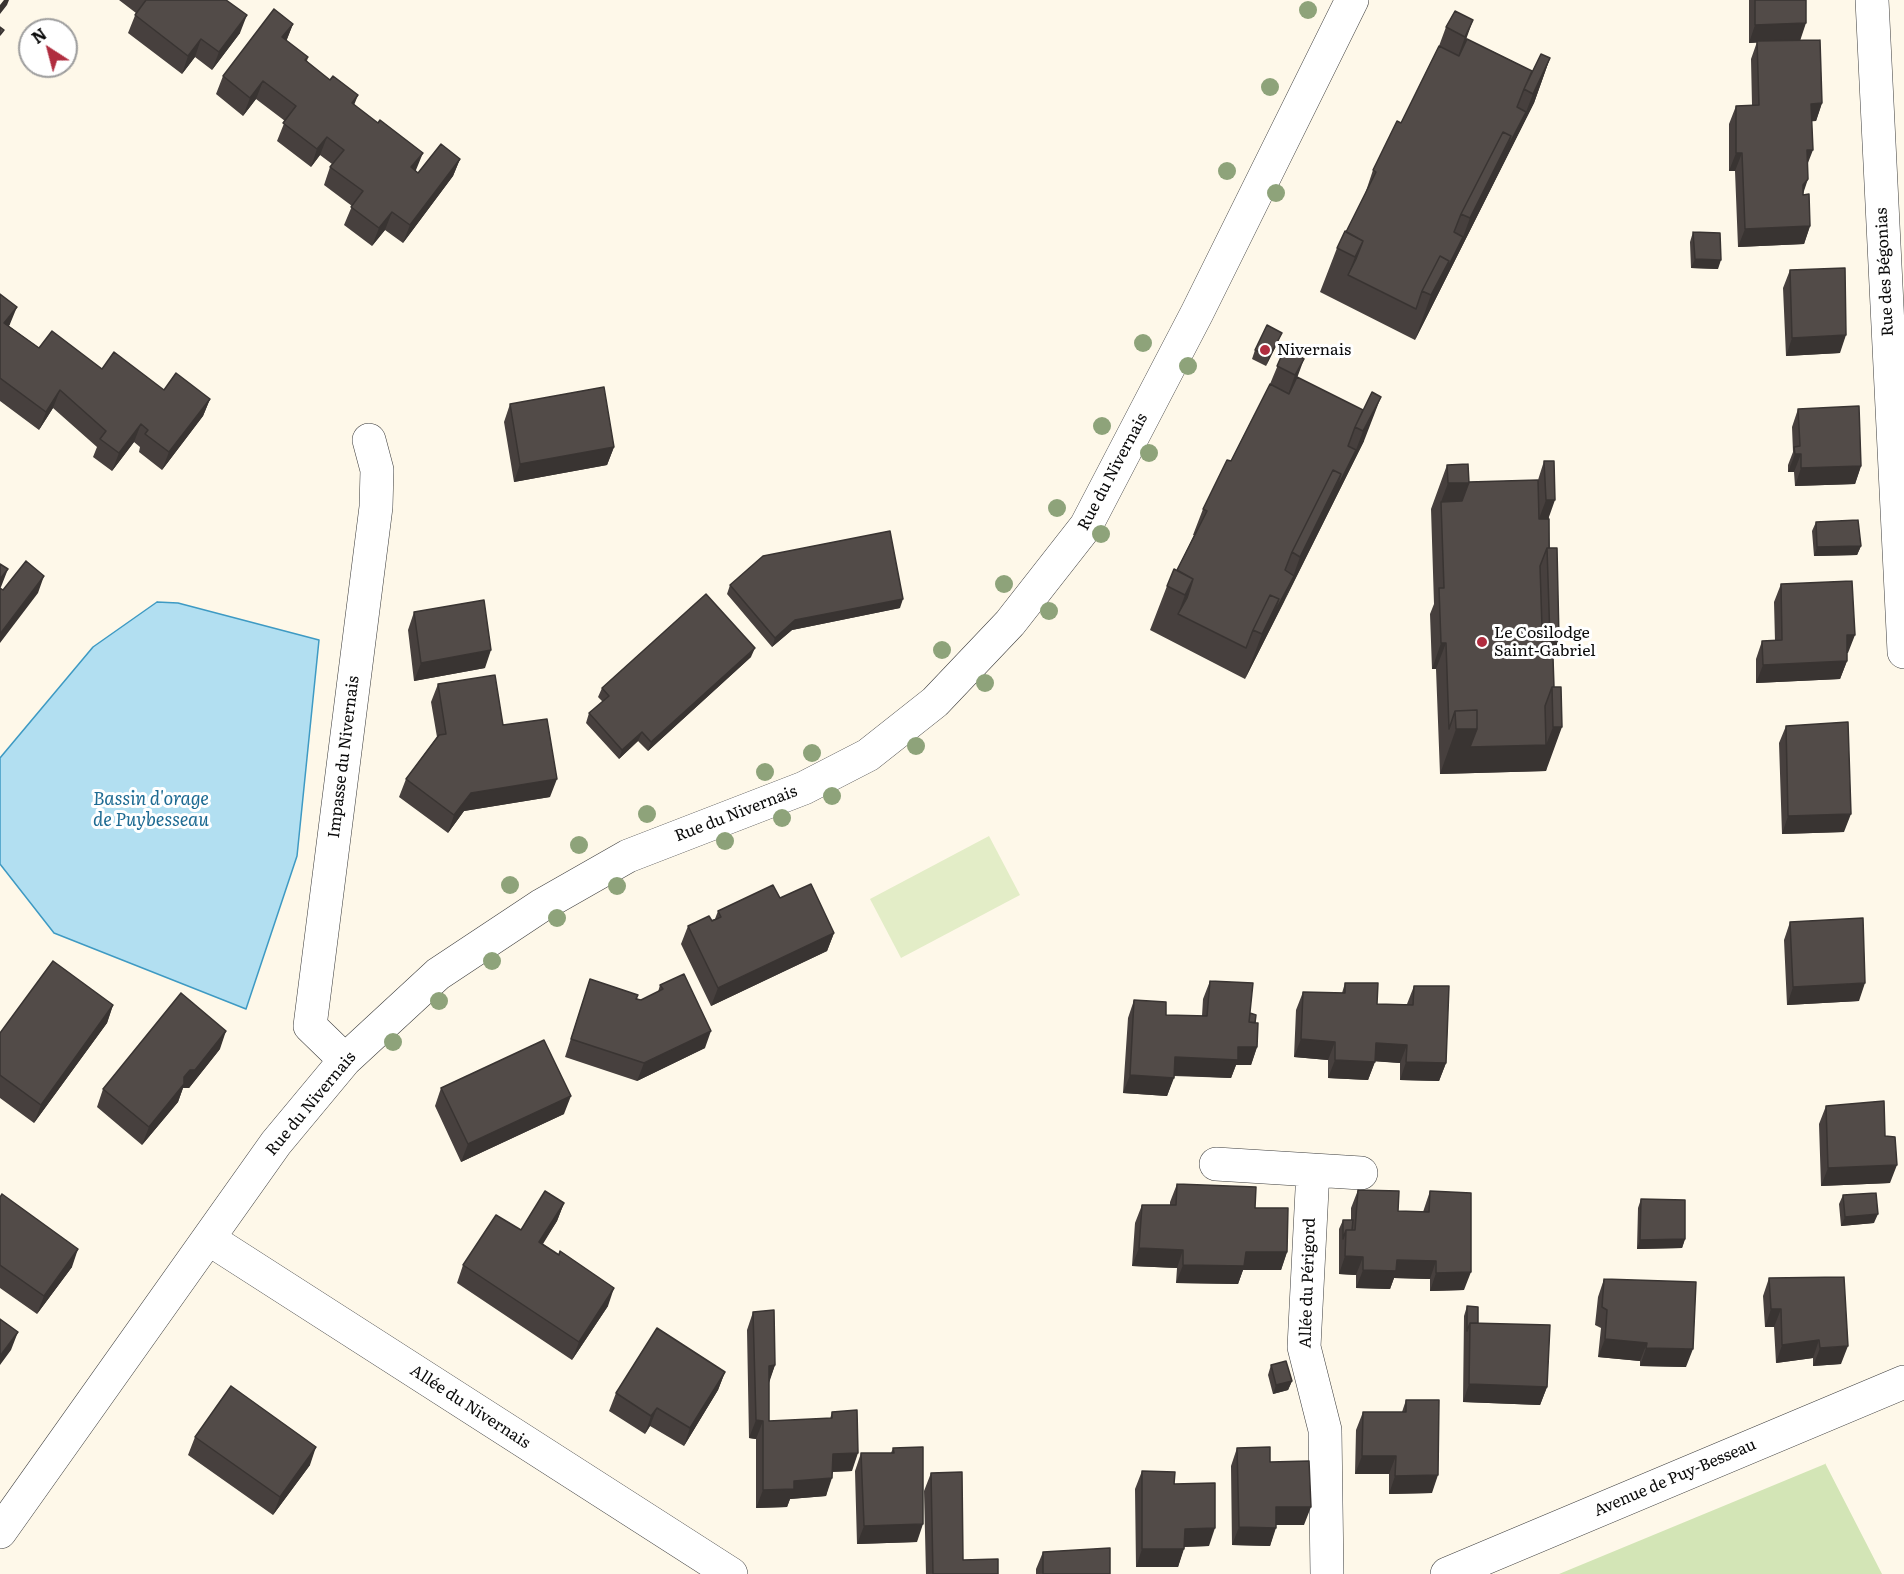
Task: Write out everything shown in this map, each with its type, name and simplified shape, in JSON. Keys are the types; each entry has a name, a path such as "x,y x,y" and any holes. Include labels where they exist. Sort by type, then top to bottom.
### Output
{"street":[{"name":"Rue du Nivernais","path":"0,1532 276,1143 345,1060 438,974 542,905 628,856 804,788 868,755 935,702 1010,623 1086,526 1197,314 1352,0"},
{"name":"Rue des Bégonias","path":"1872,0 1904,652"},
{"name":"Impasse du Nivernais","path":"345,1060 310,1026 376,507 377,470 369,440"},
{"path":"1216,1164 1361,1173"},
{"name":"Allée du Périgord","path":"1312,1170 1304,1347 1325,1430 1327,1574"},
{"name":"Allée du Nivernais","path":"209,1239 731,1574"},
{"name":"Avenue de Puy-Besseau","path":"1447,1574 1904,1382"}],"green space":[{"path":"989,836 1020,895 901,958 870,899"},
{"path":"1825,1464 1882,1574 1559,1574"}],"water":[{"name":"Bassin d'orage de Puybesseau","path":"157,602 178,603 319,640 297,856 246,1009 54,933 0,864 0,758 93,647"}],"building":[{"path":"146,0 226,0 247,15 219,52 201,39 188,56 135,15"},
{"path":"1755,0 1806,0 1806,23 1755,25"},
{"path":"274,9 293,24 282,37 308,57 305,60 330,80 333,76 358,95 352,103 378,123 380,120 423,153 411,167 418,173 441,144 460,159 410,225 392,212 379,228 351,207 363,191 330,167 344,150 327,137 317,149 283,123 296,106 263,81 250,98 223,76"},
{"path":"1455,11 1473,20 1465,37 1446,27"},
{"path":"1467,39 1532,71 1517,107 1526,112 1504,154 1511,136 1503,132 1454,232 1463,237 1442,279 1449,261 1440,256 1422,291 1416,309 1348,275 1363,241 1346,232 1376,172 1373,170 1397,121 1401,123 1439,46 1459,56"},
{"path":"1820,40 1822,103 1811,104 1813,150 1807,150 1808,179 1803,185 1803,195 1809,194 1810,226 1745,229 1742,153 1736,153 1736,106 1759,105 1757,41"},
{"path":"1541,54 1550,58 1533,94 1524,89"},
{"path":"1503,132 1511,136 1470,218 1461,214"},
{"path":"1345,231 1363,241 1355,257 1337,248"},
{"path":"1693,232 1720,233 1721,260 1695,259"},
{"path":"1440,256 1449,261 1431,295 1422,291"},
{"path":"1845,268 1846,335 1792,338 1790,270"},
{"path":"0,294 17,307 4,323 39,348 52,331 102,369 114,352 164,390 176,373 210,399 169,452 145,434 148,430 141,424 119,453 100,439 106,431 60,390 46,412 0,378"},
{"path":"1267,325 1282,333 1269,357 1255,350"},
{"path":"1285,348 1304,359 1295,375 1277,366"},
{"path":"1297,377 1363,410 1348,446 1356,450 1335,492 1341,474 1333,470 1285,570 1294,576 1272,617 1279,599 1270,595 1246,648 1178,614 1187,598 1193,579 1177,570 1207,511 1203,509 1227,460 1231,461 1270,384 1289,394"},
{"path":"604,387 614,447 520,464 510,404"},
{"path":"1372,392 1381,397 1363,431 1355,427"},
{"path":"1859,406 1861,466 1801,468 1801,454 1795,454 1794,447 1800,446 1798,409"},
{"path":"1544,461 1554,461 1555,500 1546,500"},
{"path":"1468,464 1469,483 1448,483 1447,465"},
{"path":"1333,470 1341,474 1300,557 1292,552"},
{"name":"Le Cosilodge Saint-Gabriel","path":"1538,480 1539,519 1549,519 1549,548 1540,566 1543,659 1553,658 1554,687 1552,687 1545,706 1546,745 1470,747 1477,729 1477,710 1455,711 1449,729 1446,643 1441,643 1439,588 1444,588 1441,502 1462,501 1469,482"},
{"path":"1858,520 1861,546 1817,547 1816,522"},
{"path":"890,531 903,599 795,620 775,638 730,585 763,556"},
{"path":"1547,548 1557,548 1559,639 1550,640"},
{"path":"26,561 44,576 0,634 0,588 3,590"},
{"path":"0,564 8,569 0,579"},
{"path":"1174,569 1193,579 1185,595 1167,586"},
{"path":"1852,581 1855,635 1847,635 1847,661 1763,665 1762,641 1782,640 1781,584"},
{"path":"706,594 755,648 651,742 642,732 622,750 589,713 609,696 602,688"},
{"path":"1270,595 1279,599 1262,634 1253,630"},
{"path":"484,600 491,650 421,663 414,612"},
{"path":"495,675 503,725 547,719 557,779 471,793 454,815 406,779 439,735 446,734 438,684"},
{"path":"1552,687 1561,687 1562,727 1553,727"},
{"path":"1477,710 1477,729 1456,729 1455,711"},
{"path":"1848,722 1851,814 1788,816 1786,726"},
{"path":"811,884 834,933 718,988 688,926 709,916 712,921 721,917 718,911 773,885 780,898"},
{"path":"1863,918 1865,983 1793,987 1790,922"},
{"path":"53,961 113,1005 41,1105 0,1075 0,1033"},
{"path":"684,974 711,1031 644,1063 571,1039 590,979 638,995 636,999 641,1000 663,989 660,985"},
{"path":"1210,981 1253,983 1249,1022 1258,1023 1257,1047 1238,1047 1238,1060 1175,1057 1174,1078 1130,1075 1134,1000 1166,1002 1166,1015 1207,1016"},
{"path":"1345,983 1378,983 1377,1004 1413,1005 1414,986 1449,986 1446,1063 1406,1062 1407,1045 1376,1043 1375,1062 1335,1060 1335,1042 1301,1039 1303,992 1345,993"},
{"path":"181,993 226,1031 195,1070 190,1070 184,1077 184,1084 149,1127 103,1089"},
{"path":"1250,1013 1256,1015 1255,1023 1249,1022"},
{"path":"544,1040 571,1096 468,1144 441,1088"},
{"path":"1884,1101 1885,1136 1895,1137 1897,1165 1828,1168 1826,1106"},
{"path":"1177,1184 1256,1187 1255,1208 1288,1208 1287,1252 1246,1252 1244,1266 1183,1265 1183,1250 1139,1248 1142,1205 1176,1205"},
{"path":"1358,1190 1399,1191 1398,1211 1429,1212 1430,1191 1471,1193 1471,1272 1436,1273 1436,1261 1397,1260 1396,1271 1363,1270 1363,1257 1345,1256 1346,1230 1355,1230"},
{"path":"545,1191 564,1203 539,1242 559,1255 560,1251 614,1288 579,1342 463,1265 496,1215 521,1230"},
{"path":"1876,1193 1878,1214 1845,1217 1843,1195"},
{"path":"2,1194 78,1249 44,1296 0,1265 0,1197"},
{"path":"1641,1199 1685,1200 1685,1239 1640,1240"},
{"path":"1343,1220 1353,1220 1352,1230 1346,1230 1343,1239"},
{"path":"1844,1277 1848,1346 1820,1348 1819,1340 1782,1345 1781,1309 1771,1309 1769,1278"},
{"path":"1604,1279 1696,1282 1693,1349 1646,1348 1647,1343 1605,1339 1607,1310 1602,1307"},
{"path":"1467,1306 1478,1307 1478,1323 1470,1323 1467,1331"},
{"path":"774,1310 775,1365 769,1366 769,1421 832,1418 832,1412 857,1410 858,1453 833,1454 832,1478 794,1481 794,1489 763,1490 763,1421 756,1420 753,1312"},
{"path":"0,1319 18,1332 0,1356"},
{"path":"1470,1323 1550,1325 1547,1387 1469,1384"},
{"path":"657,1328 725,1372 690,1428 657,1408 651,1416 616,1393"},
{"path":"1286,1361 1292,1381 1276,1385 1271,1365"},
{"path":"231,1386 316,1447 280,1497 195,1437"},
{"path":"1406,1400 1439,1400 1438,1475 1395,1476 1396,1456 1362,1456 1363,1412 1406,1412"},
{"path":"923,1447 923,1524 864,1526 861,1453 894,1453 893,1448"},
{"path":"1270,1447 1270,1462 1309,1461 1311,1507 1276,1507 1276,1528 1239,1527 1237,1448"},
{"path":"1142,1471 1175,1472 1174,1484 1215,1483 1215,1528 1185,1529 1184,1549 1142,1549"},
{"path":"962,1472 963,1560 998,1559 998,1574 933,1574 931,1473"},
{"path":"1110,1548 1110,1574 1043,1574 1043,1552"}],"place":[{"name":"Nivernais","path":"1265,350"},
{"name":"Le Cosilodge Saint-Gabriel","path":"1482,642"}]}
